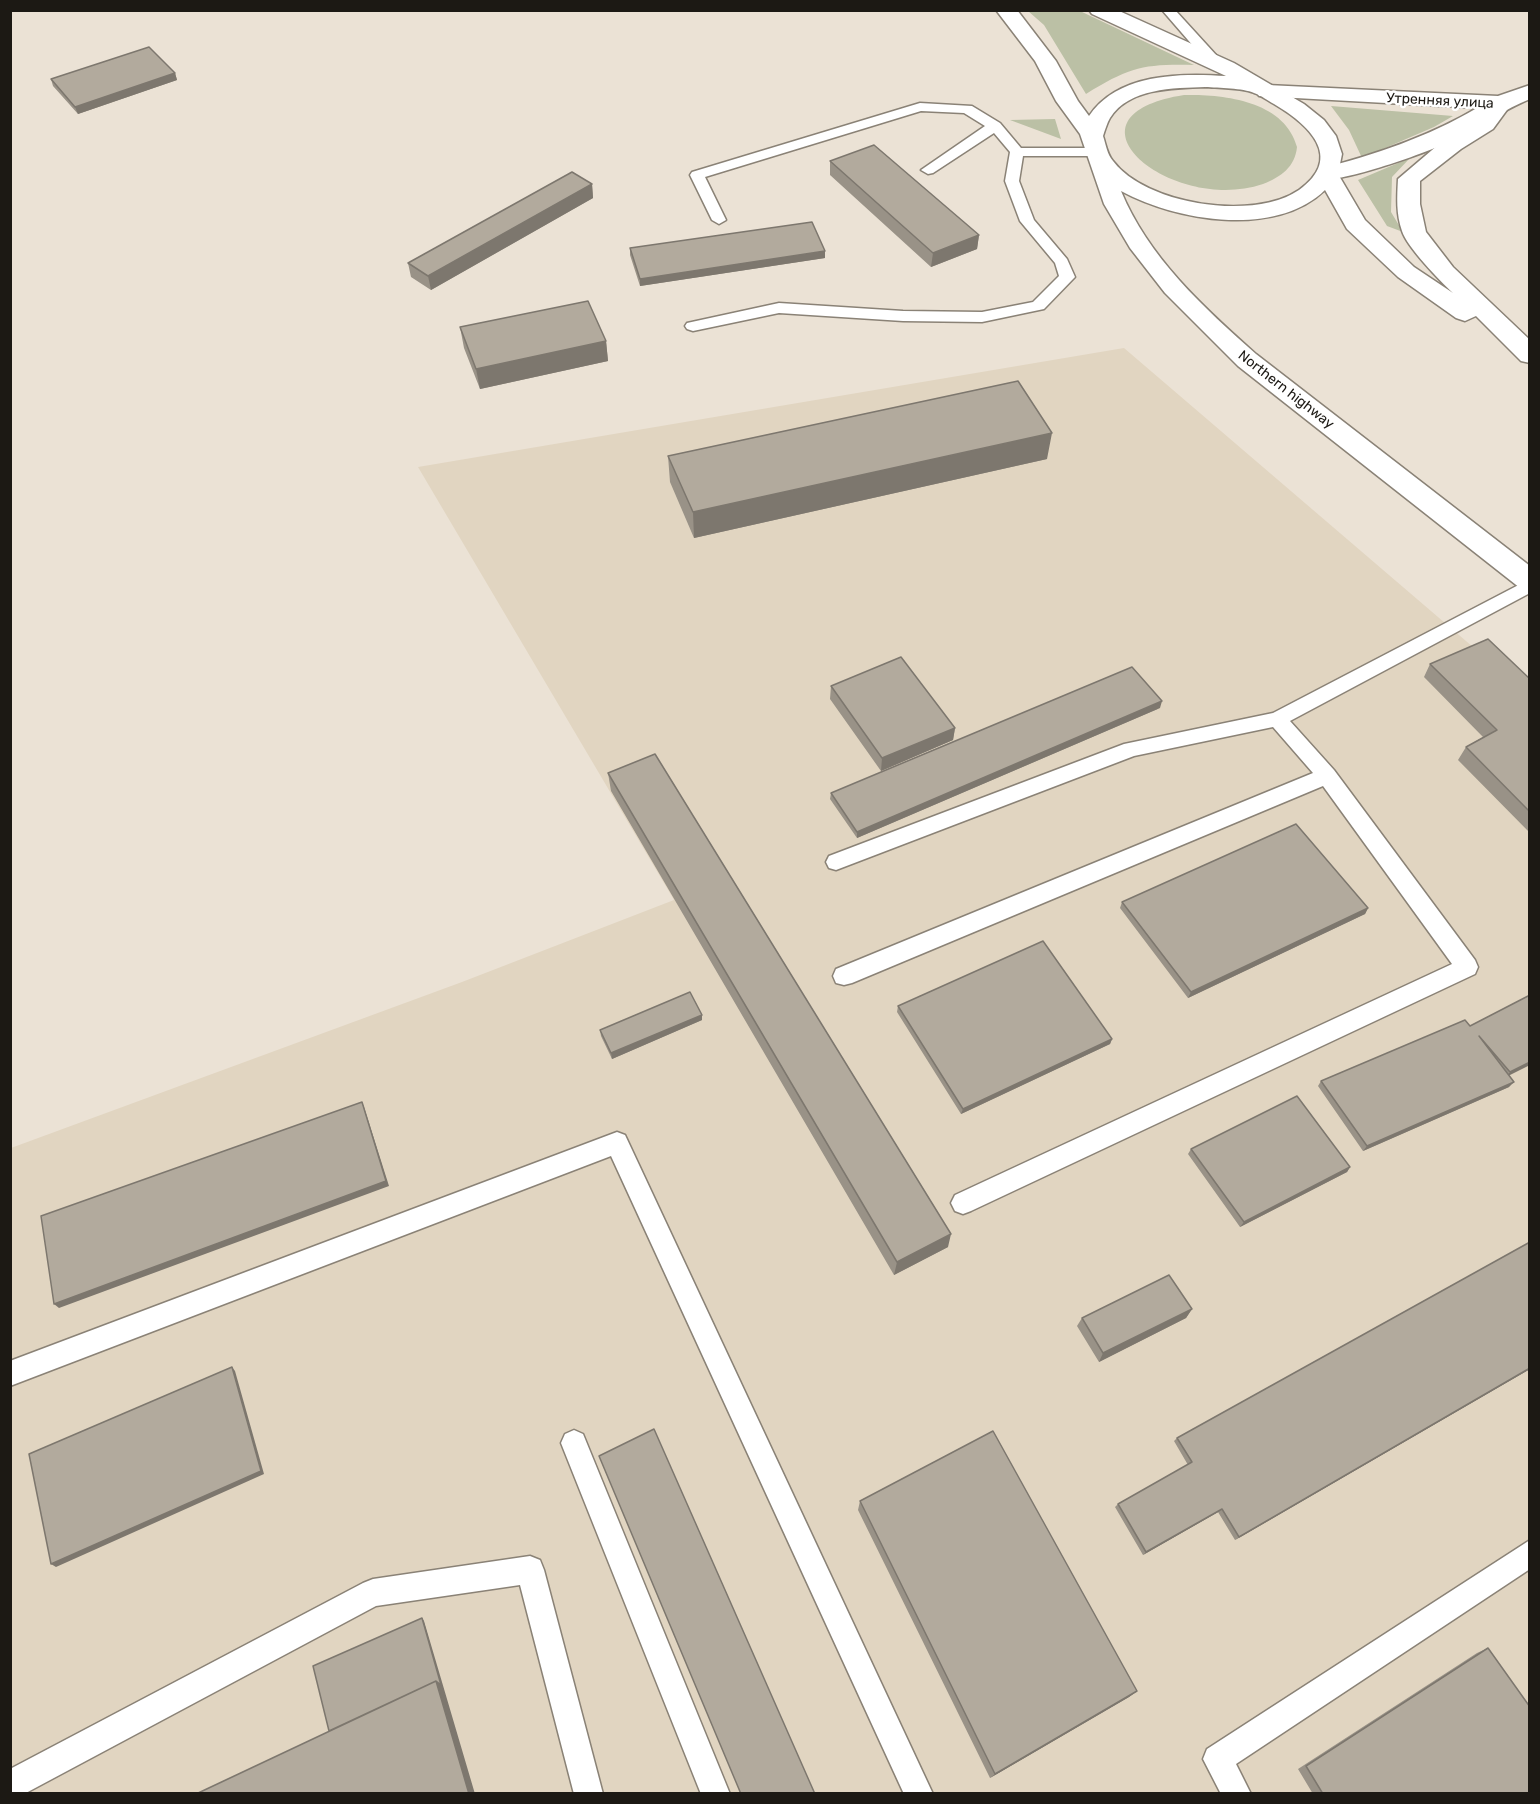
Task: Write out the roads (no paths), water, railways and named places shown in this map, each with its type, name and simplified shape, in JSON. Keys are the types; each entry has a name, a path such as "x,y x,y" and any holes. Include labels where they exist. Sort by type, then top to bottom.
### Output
{"main road":[{"path":"1006,10 1050,69 1108,170 1138,192 1179,207 1203,211 1249,212 1290,203 1319,185 1331,164 1331,153 1322,131 1301,111 1244,75 1099,10"},
{"path":"1094,144 1095,124 1101,113 1126,94 1143,88 1184,81 1226,81 1267,91"},
{"name":"Утренняя улица","path":"1267,91 1501,102"},
{"path":"1530,91 1501,102 1485,124 1453,144 1409,179 1408,204 1414,233 1445,272 1530,357"},
{"name":"Утренняя улица","path":"1327,174 1365,165 1451,133 1501,102"},
{"name":"Northern highway","path":"1094,144 1115,204 1144,250 1175,289 1212,328 1246,360 1530,583"},
{"path":"1327,174 1355,224 1406,272 1530,357"}],"lane":[{"path":"1168,10 1212,59"},
{"path":"719,220 697,175 920,107 967,110 995,126 1017,152"},
{"path":"927,170 995,126"},
{"path":"1017,152 1094,144"},
{"path":"693,326 779,308 903,316 982,317 1038,306 1067,277 1062,262 1027,220 1012,181 1017,152"},
{"path":"836,862 1131,749 1277,719 1530,583"},
{"path":"963,1203 1467,967 1327,776 1277,719"},
{"path":"844,976 1327,776"},
{"path":"10,1374 617,1143 919,1794"},
{"path":"574,1443 716,1794"},
{"path":"1237,1794 1217,1759 1530,1553"},
{"path":"10,1785 373,1593 530,1570 589,1794"}]}
